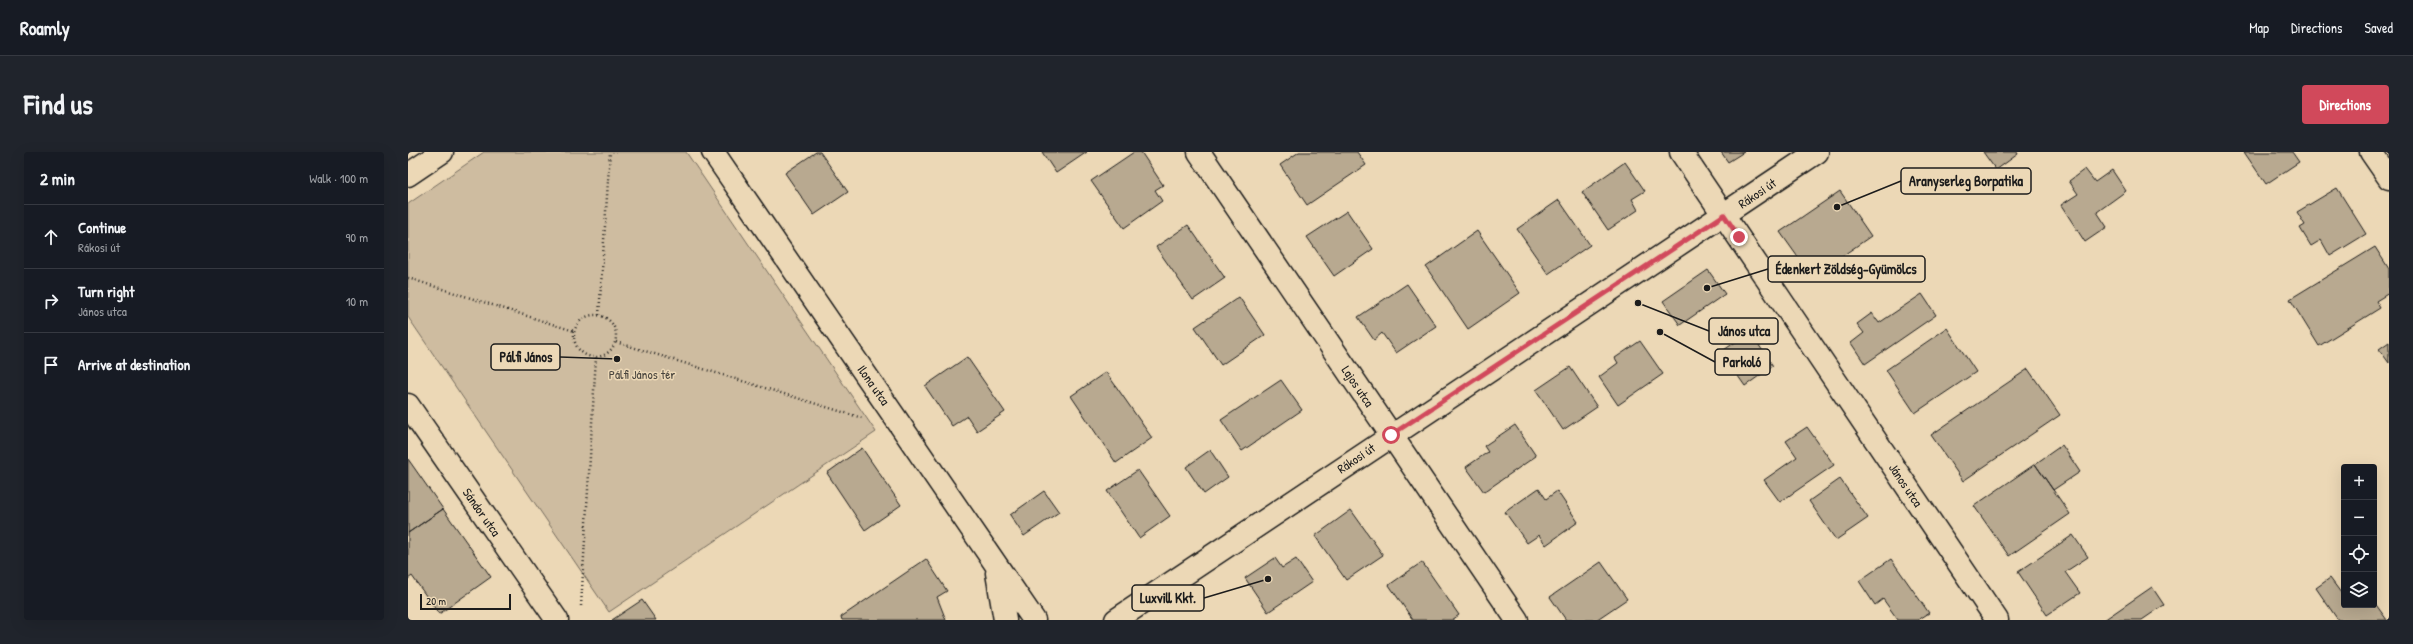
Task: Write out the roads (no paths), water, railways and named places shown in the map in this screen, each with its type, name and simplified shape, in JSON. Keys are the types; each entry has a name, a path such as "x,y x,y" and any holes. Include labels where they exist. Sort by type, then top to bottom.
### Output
{"street":[{"path":"408,175 442,152"},
{"name":"Ilona utca","path":"713,152 1034,620"},
{"name":"Lajos utca","path":"1199,152 1517,620"},
{"name":"János utca","path":"1681,152 1997,620"},
{"name":"Rákosi út","path":"1116,620 1817,152"},
{"path":"2371,152 2389,178"},
{"name":"Sándor utca","path":"408,405 557,620"},
{"path":"994,562 1004,605 1005,620"}],"place":[{"name":"Aranyserleg Borpatika","path":"1837,207"},
{"name":"Édenkert Zöldség-Gyümölcs","path":"1707,288"},
{"name":"János utca","path":"1638,303"},
{"name":"Parkoló","path":"1660,332"},
{"name":"Pálfi János","path":"617,359"},
{"name":"Luxvill Kkt.","path":"1268,579"}],"park label":[{"name":"Pálfi János tér","path":"642,374"}]}
